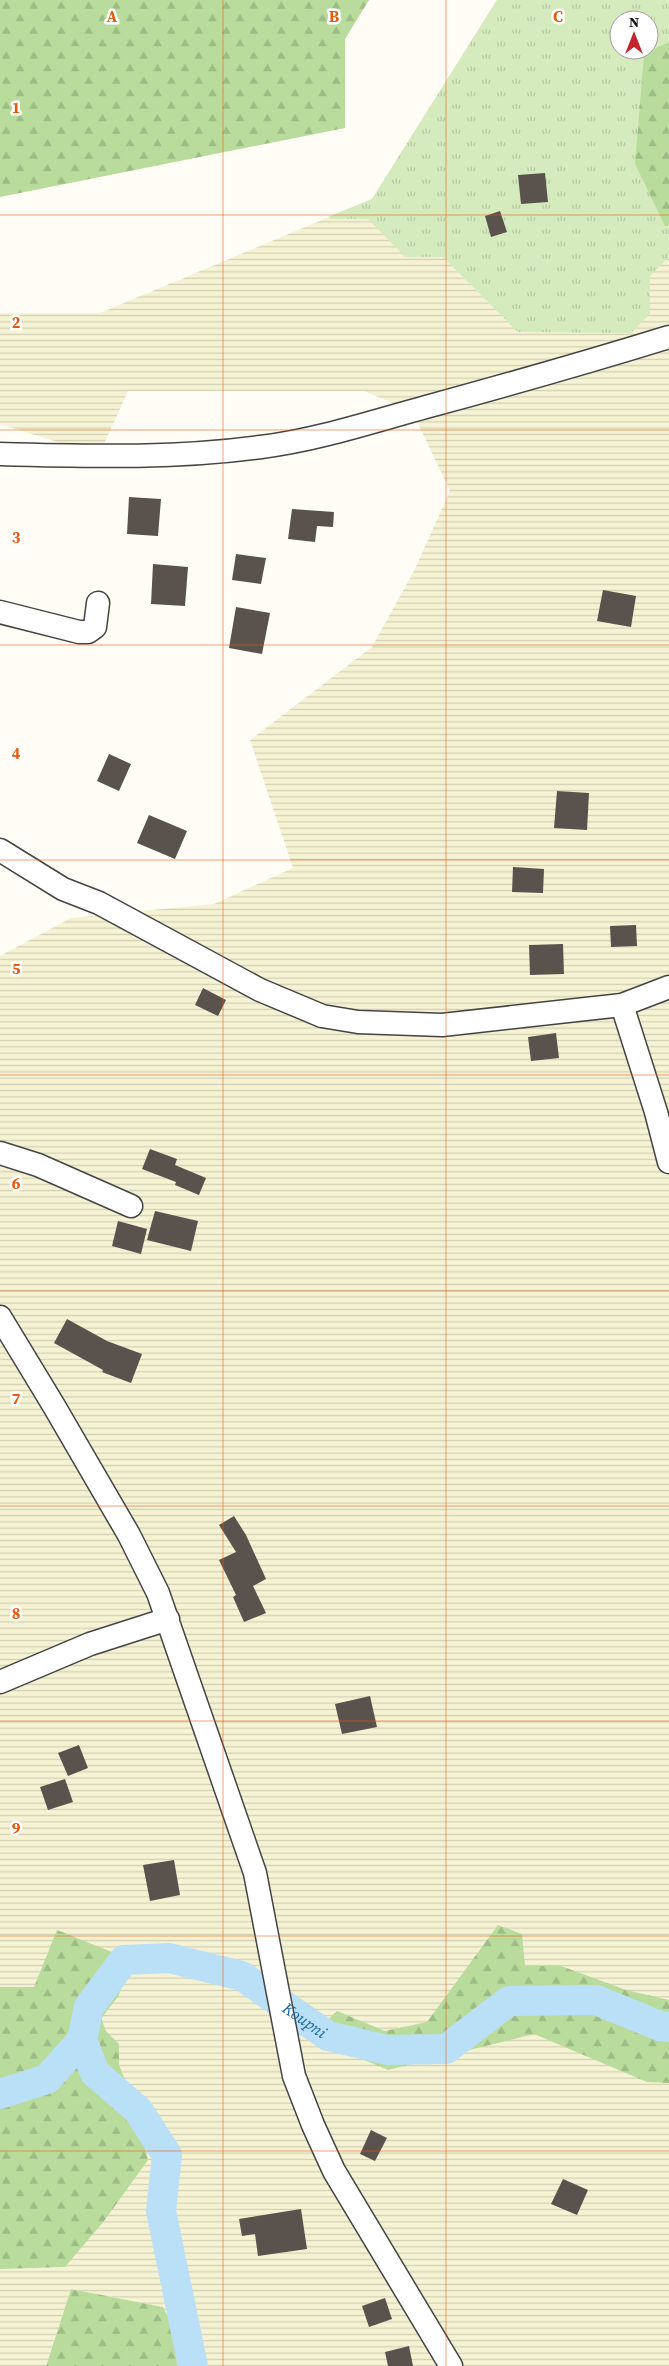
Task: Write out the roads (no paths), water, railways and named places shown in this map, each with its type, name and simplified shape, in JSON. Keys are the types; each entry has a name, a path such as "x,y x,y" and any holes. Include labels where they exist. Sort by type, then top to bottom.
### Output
{"street":[{"path":"0,454 114,456 261,447 315,437 377,421 573,367 669,337"},
{"path":"0,612 88,632 95,627 98,603"},
{"path":"0,850 63,888 106,907 260,990 322,1016 358,1022 442,1025 622,1004 669,988"},
{"path":"622,1004 656,1112 669,1162"},
{"path":"0,1153 38,1165 131,1206"},
{"path":"0,1317 129,1535 168,1619 255,1873 294,2076 312,2125 334,2171 451,2366"},
{"path":"0,1682 90,1644 168,1619"}],"waterway":[{"name":"Koupni","path":"0,2094 47,2079 82,2040 89,2007 124,1960 169,1958 242,1976 328,2036 387,2050 446,2049 509,2001 596,2000 660,2026 669,2027"},
{"path":"82,2040 95,2073 138,2110 167,2155 161,2211 193,2366"}]}
